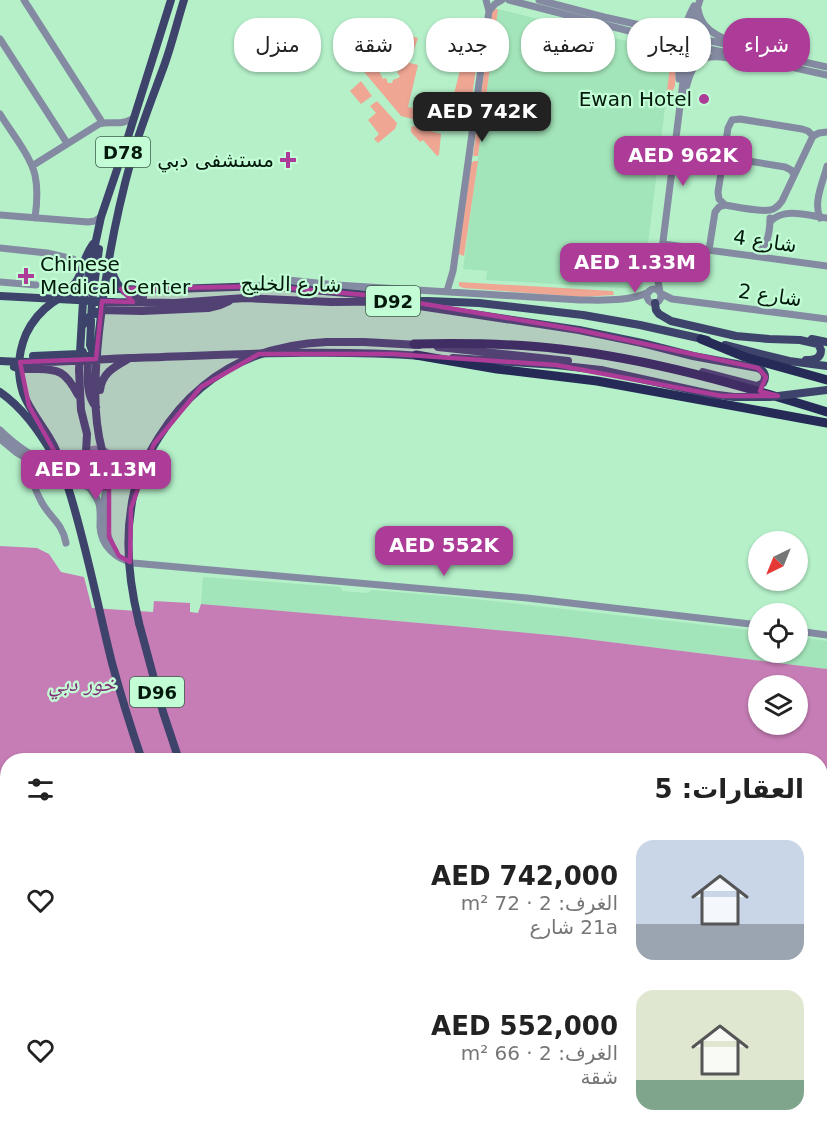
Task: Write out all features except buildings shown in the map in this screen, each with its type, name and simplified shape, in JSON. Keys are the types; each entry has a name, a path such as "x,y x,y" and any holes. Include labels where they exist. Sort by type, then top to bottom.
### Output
{"highway":[{"path":"701,339 745,357 827,380"},
{"path":"414,344 558,348 597,354 751,388 827,412"},
{"path":"416,355 497,369 597,381 827,423"}],"main road":[{"name":"D78","path":"86,358 81,330 83,301 101,217 171,0"},
{"name":"D78","path":"86,358 99,332 110,250 132,158 165,62 183,0"},
{"path":"153,98 154,82 162,52 160,48 156,48"},
{"path":"52,299 70,289 78,280 87,253 96,241 99,248 90,316 89,346 80,400 87,434 86,452"},
{"path":"110,250 112,273 124,292 134,297 162,298 175,303"},
{"path":"67,484 54,445 29,406 21,386 19,372 23,343 36,318 57,299 77,291 98,288 173,289 280,286 369,295 421,307 579,330 642,343 693,356 758,368 764,372 766,377 763,383 757,386 698,371 657,366"},
{"name":"شارع الخليج","path":"0,296 93,301 102,306 232,298 331,302 394,300 462,302 531,308 609,320 701,339 789,361 827,366"},
{"path":"654,297 656,310 671,321 736,336 793,340 815,343 820,347 821,352 816,359 789,361"},
{"path":"81,330 90,316 102,306 142,311 208,308 220,305 232,298"},
{"path":"83,301 90,316"},
{"path":"99,332 89,346 86,358 102,450"},
{"path":"793,340 811,339 827,342"},
{"name":"D96","path":"176,753 156,687 135,603 129,555 131,508 138,480 149,453 173,415 201,387 225,370 256,355 291,345 327,342 414,344"},
{"path":"414,344 553,358 597,370"},
{"path":"0,361 310,353 416,355 597,370 734,397 770,397 827,390"},
{"path":"96,408 103,378 129,358"},
{"path":"10,362 19,369 48,368 62,373 69,380 80,400"},
{"path":"0,392 18,407 38,431 57,461 67,484"},
{"name":"D96","path":"67,484 127,716 140,753"}],"street":[{"path":"24,0 102,123"},
{"path":"447,291 453,271 489,11 486,0"},
{"path":"489,11 502,0"},
{"path":"509,0 627,30"},
{"path":"539,0 627,22"},
{"path":"689,18 699,1"},
{"path":"699,1 700,17 708,30 723,39"},
{"path":"0,39 67,143"},
{"path":"680,105 690,72 695,66 701,60 712,57 723,58"},
{"path":"810,64 827,68"},
{"path":"810,71 827,75"},
{"path":"679,72 681,90"},
{"path":"288,280 580,300 654,297 663,244 683,72"},
{"path":"0,114 32,166 37,187 35,218"},
{"path":"32,166 102,123 125,123 134,118"},
{"path":"725,205 720,201 718,195 728,128 732,120 740,119 805,130 813,136"},
{"path":"116,124 128,137"},
{"path":"0,132 8,127"},
{"path":"709,250 715,212 719,207 725,205 774,210 782,201 813,136 827,132"},
{"path":"722,164 736,159 785,167 794,175"},
{"path":"823,218 817,211 817,204 827,166"},
{"path":"782,201 787,213"},
{"path":"750,256 759,254 765,247 771,221 766,210"},
{"path":"771,221 780,214 787,213 823,218"},
{"path":"0,215 80,222 91,222 101,217"},
{"name":"شارع 4","path":"663,244 827,266"},
{"path":"765,247 772,259"},
{"path":"0,248 47,253 73,259"},
{"path":"453,271 456,292"},
{"path":"0,282 36,285"},
{"name":"شارع 2","path":"654,297 827,319"},
{"path":"0,430 20,447 51,464 65,465 77,462"},
{"path":"0,439 26,459 89,487 100,508 102,537 113,554 122,560 139,564 539,599 748,624"},
{"path":"81,482 76,472 77,462 81,456 92,449 102,450 110,455 115,464 115,472 109,483 104,508 113,547 122,560"},
{"path":"26,459 32,469 33,482 44,506 61,527 66,543"},
{"path":"33,482 43,473 57,472"},
{"path":"89,487 100,488 109,483"},
{"path":"808,632 827,635"}],"highlighted area":[{"path":"267,286 377,296 579,330 758,368 766,377 760,391 778,396 722,396 556,365 393,354 259,354 201,387 154,444 131,508 130,562 119,556 109,537 109,489 83,484 75,465 62,465 29,406 20,362 96,359 102,301 133,302 121,289"}],"shaded area":[{"path":"498,9 534,18 521,18 521,72 615,72 615,38 627,41 627,72 669,72 643,283 640,289 486,280 487,271 463,269 490,72 509,72 509,18 497,18"},
{"path":"498,9 497,18 491,18 492,11"},
{"path":"414,37 418,38 414,49"},
{"path":"414,64 418,65 408,107 434,113 436,109 444,111 441,126 401,116 364,72 380,72 383,79 386,78 388,83 392,83 400,77 397,72 414,72"},
{"path":"460,72 475,72 468,125 464,130 449,127 447,122"},
{"path":"484,72 489,72 478,156 473,156"},
{"path":"669,72 676,72 675,86 669,97 666,97"},
{"path":"361,81 372,96 361,104 350,91"},
{"path":"377,101 397,123 395,129 378,143 374,139 379,134 368,120 376,113 370,106"},
{"path":"411,127 441,134 439,155 437,156 423,140 420,142 411,132"},
{"path":"478,161 464,256 458,254 471,163"},
{"path":"459,282 613,291 614,295 582,297 463,288 459,286"},
{"path":"203,577 340,587 343,591 367,593 372,590 456,597 748,630 748,659 570,637 201,604"},
{"path":"808,638 827,641 827,669 779,663 808,663"}],"water":[{"name":"خور دبي","path":"0,546 37,548 49,554 61,572 84,577 92,608 153,612 154,601 190,603 190,612 198,613 201,604 570,637 748,659 748,663 779,663 827,669 827,753 0,753"}],"place":[{"name":"Ewan Hotel","path":"704,99"},
{"name":"مستشفى دبي","path":"288,160"},
{"name":"Chinese Medical Center","path":"26,276"}]}
